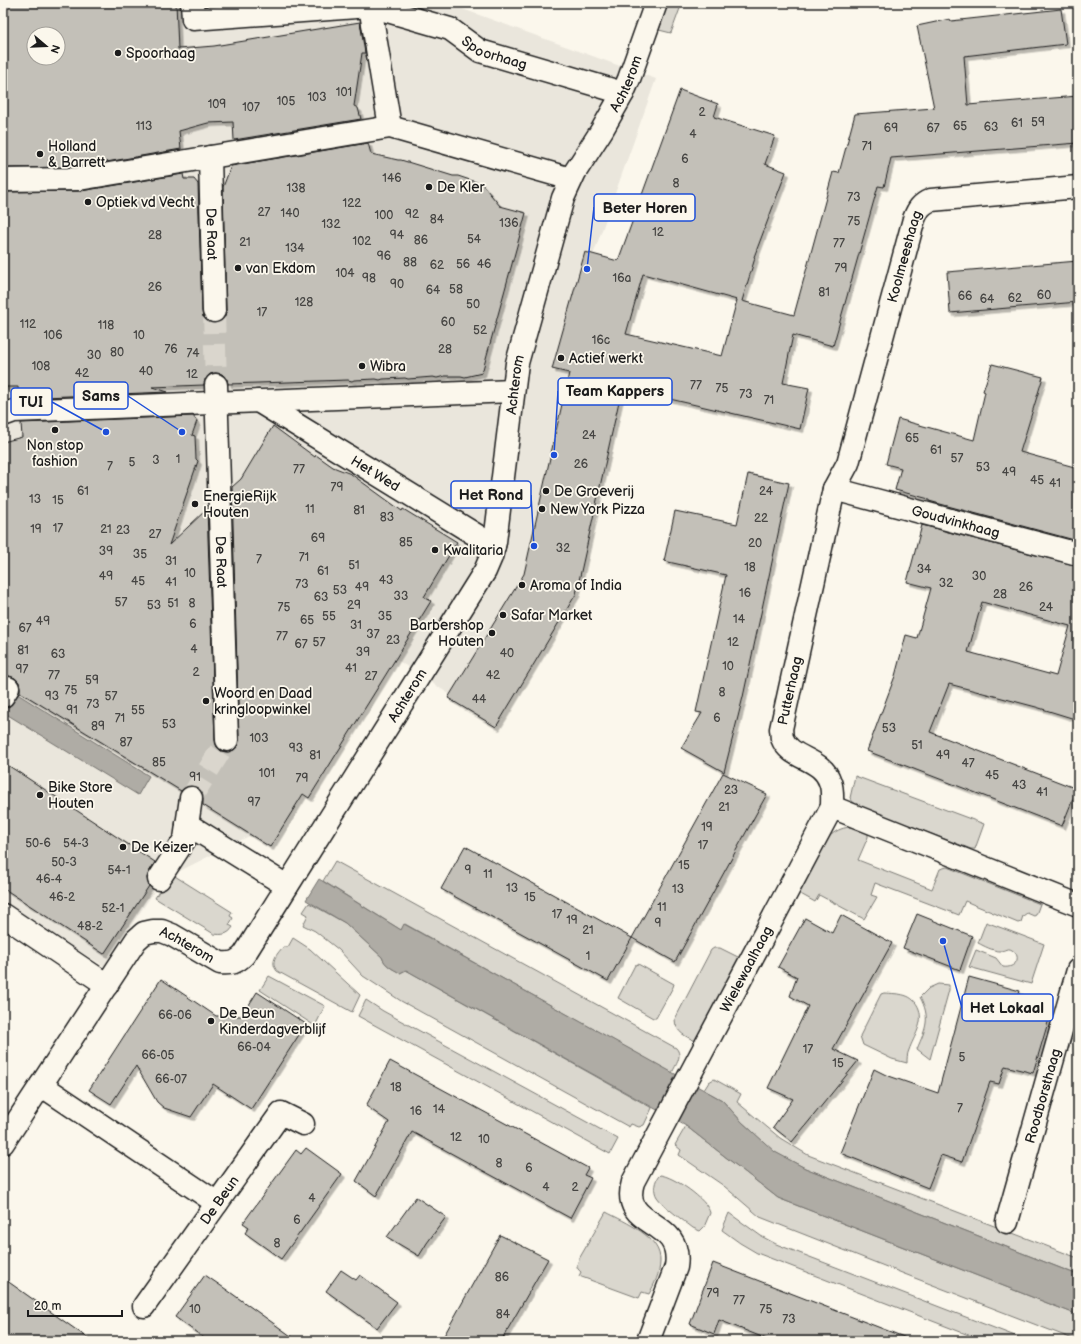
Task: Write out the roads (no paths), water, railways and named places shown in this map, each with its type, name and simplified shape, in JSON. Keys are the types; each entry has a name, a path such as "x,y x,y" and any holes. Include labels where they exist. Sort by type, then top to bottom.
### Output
{"street":[{"name":"Spoorhaag","path":"192,3 193,19 370,6 450,29 480,51 622,93"},
{"name":"Achterom","path":"3,1143 136,940 144,934 153,931 162,931 172,935 220,963 229,964 237,962 244,955 485,571 494,546 517,363 563,198 571,180 602,130 629,79 656,3"},
{"path":"370,6 390,127"},
{"path":"3,180 79,179 390,127 571,180"},
{"name":"De Raat","path":"210,157 214,311"},
{"name":"Koolmeeshaag","path":"848,462 904,252 914,219 923,203 939,198 1078,187"},
{"path":"3,415 14,411 217,394 258,401 513,391"},
{"name":"De Raat","path":"217,394 226,740"},
{"name":"Het Wed","path":"258,401 494,546"},
{"name":"Putterhaag","path":"832,807 830,781 824,770 790,749 782,738 781,729 834,489 848,462"},
{"name":"Goudvinkhaag","path":"834,489 1078,554"},
{"path":"160,879 184,839 192,798"},
{"path":"832,807 1078,905"},
{"name":"Wielewaalhaag","path":"648,1341 678,1258 673,1240 667,1233 635,1210 630,1192 633,1182 832,807"},
{"path":"187,824 287,886"},
{"path":"3,916 107,984"},
{"name":"Roodborsthaag","path":"1007,1222 1078,970"},
{"path":"41,1085 217,1203"},
{"name":"De Beun","path":"144,1306 281,1113 302,1124"}],"tunnel":[{"path":"214,311 216,385"},
{"path":"191,798 227,740"}],"place":[{"name":"Spoorhaag","path":"118,53"},
{"name":"Holland & Barrett","path":"40,154"},
{"name":"De Kler","path":"429,187"},
{"name":"Optiek vd Vecht","path":"88,202"},
{"name":"van Ekdom","path":"238,268"},
{"name":"Beter Horen","path":"587,269"},
{"name":"Actief werkt","path":"561,358"},
{"name":"Wibra","path":"362,366"},
{"name":"Non stop fashion","path":"55,430"},
{"name":"TUI","path":"106,432"},
{"name":"Sams","path":"182,432"},
{"name":"Team Kappers","path":"554,455"},
{"name":"De Groeverij","path":"546,491"},
{"name":"EnergieRijk Houten","path":"195,504"},
{"name":"New York Pizza","path":"542,509"},
{"name":"Het Rond","path":"534,546"},
{"name":"Kwalitaria","path":"435,550"},
{"name":"Aroma of India","path":"522,585"},
{"name":"Safar Market","path":"503,615"},
{"name":"Barbershop Houten","path":"492,633"},
{"name":"Woord en Daad kringloopwinkel","path":"206,701"},
{"name":"Bike Store Houten","path":"40,795"},
{"name":"De Keizer","path":"123,847"},
{"name":"Het Lokaal","path":"943,941"},
{"name":"De Beun Kinderdagverblijf","path":"211,1021"}]}
